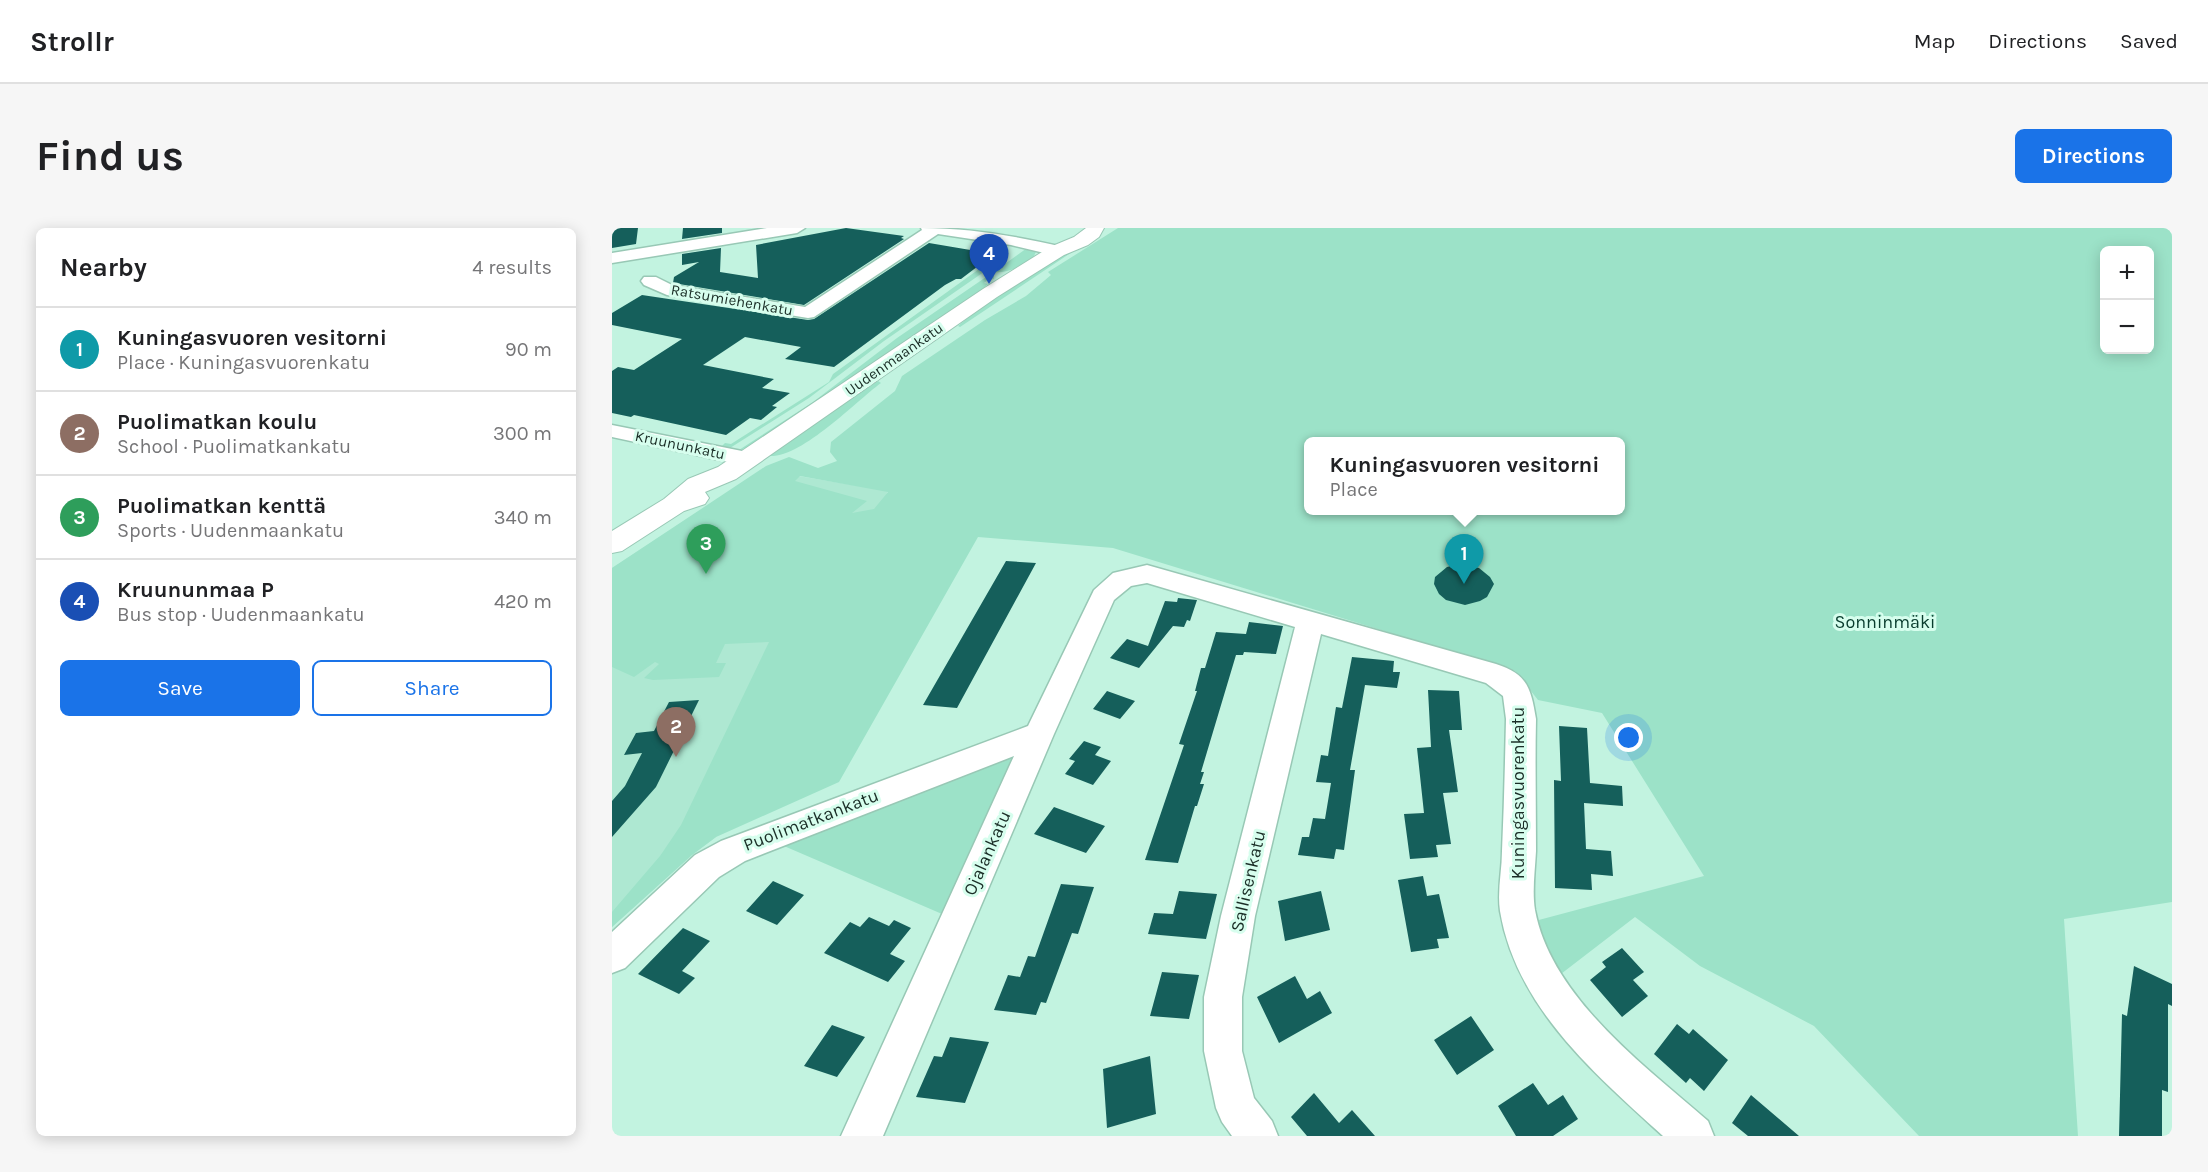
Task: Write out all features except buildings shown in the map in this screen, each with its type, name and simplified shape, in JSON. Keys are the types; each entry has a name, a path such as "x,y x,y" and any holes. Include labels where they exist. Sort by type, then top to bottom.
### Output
{"main road":[{"name":"Uudenmaankatu","path":"612,544 674,505 697,497 716,485 737,466 990,293 1060,249 1081,241 1092,233 1094,228"}],"street":[{"path":"756,233 775,228"},
{"path":"612,258 660,243 797,228"},
{"path":"933,228 1060,249"},
{"name":"Ratsumiehenkatu","path":"650,281 667,290 808,313 933,228"},
{"path":"612,447 622,433"},
{"name":"Kruununkatu","path":"622,433 737,466"},
{"name":"Kuningasvuorenkatu","path":"1123,578 1147,574 1496,675 1517,691 1521,719 1518,911 1528,945 1552,990 1573,1020 1602,1051 1692,1136"},
{"name":"Ojalankatu","path":"862,1136 1039,734 1103,596 1112,585 1123,578"},
{"name":"Sallisenkatu","path":"1257,1136 1236,1108 1223,1050 1223,997 1238,916 1310,622"},
{"name":"Puolimatkankatu","path":"612,956 707,866 732,850 1039,734"}],"shaded area":[{"path":"762,470 888,491 716,837 692,855 612,927 612,568"}],"green space":[{"name":"Sonninmäki","path":"1118,228 2172,228 2172,902 2064,919 2078,1136 1919,1136 1814,1026 1700,966 1635,917 1557,977 1535,921 1704,876 1602,713 1538,700 1515,671 1113,548 978,537 839,782 716,837 692,855 612,927 612,912 660,856 681,825 769,642 725,644 716,663 726,663 719,677 653,680 644,678 659,664 655,662 634,677 612,667 612,568 766,466 789,457 818,468 837,461 830,452 831,442 895,391 902,376 985,320 1026,296 1051,275 1048,272","holes":["800,476 888,492 874,509 852,513 867,501 795,481"]},
{"path":"1084,244 960,327 958,326 1003,292"},
{"path":"1002,248 1007,251 1007,256 884,341 809,398 730,448 721,447 725,443 731,444 829,382 833,374 1000,254 998,249"},
{"path":"1027,248 1036,251 1025,264 1012,270 994,272"},
{"path":"989,275 994,276 994,279 990,278 984,283 988,284 972,299 753,446 739,450 813,402 897,338"},
{"path":"878,381 881,383 812,439 782,454 769,456 852,397"},
{"path":"1011,755 1018,758 949,917 777,843"}],"place":[{"name":"Kruununmaa P","path":"989,284"},
{"name":"Puolimatkan kenttä","path":"706,574"},
{"name":"Kuningasvuoren vesitorni","path":"1464,584"},
{"name":"Puolimatkan koulu","path":"676,757"}]}
